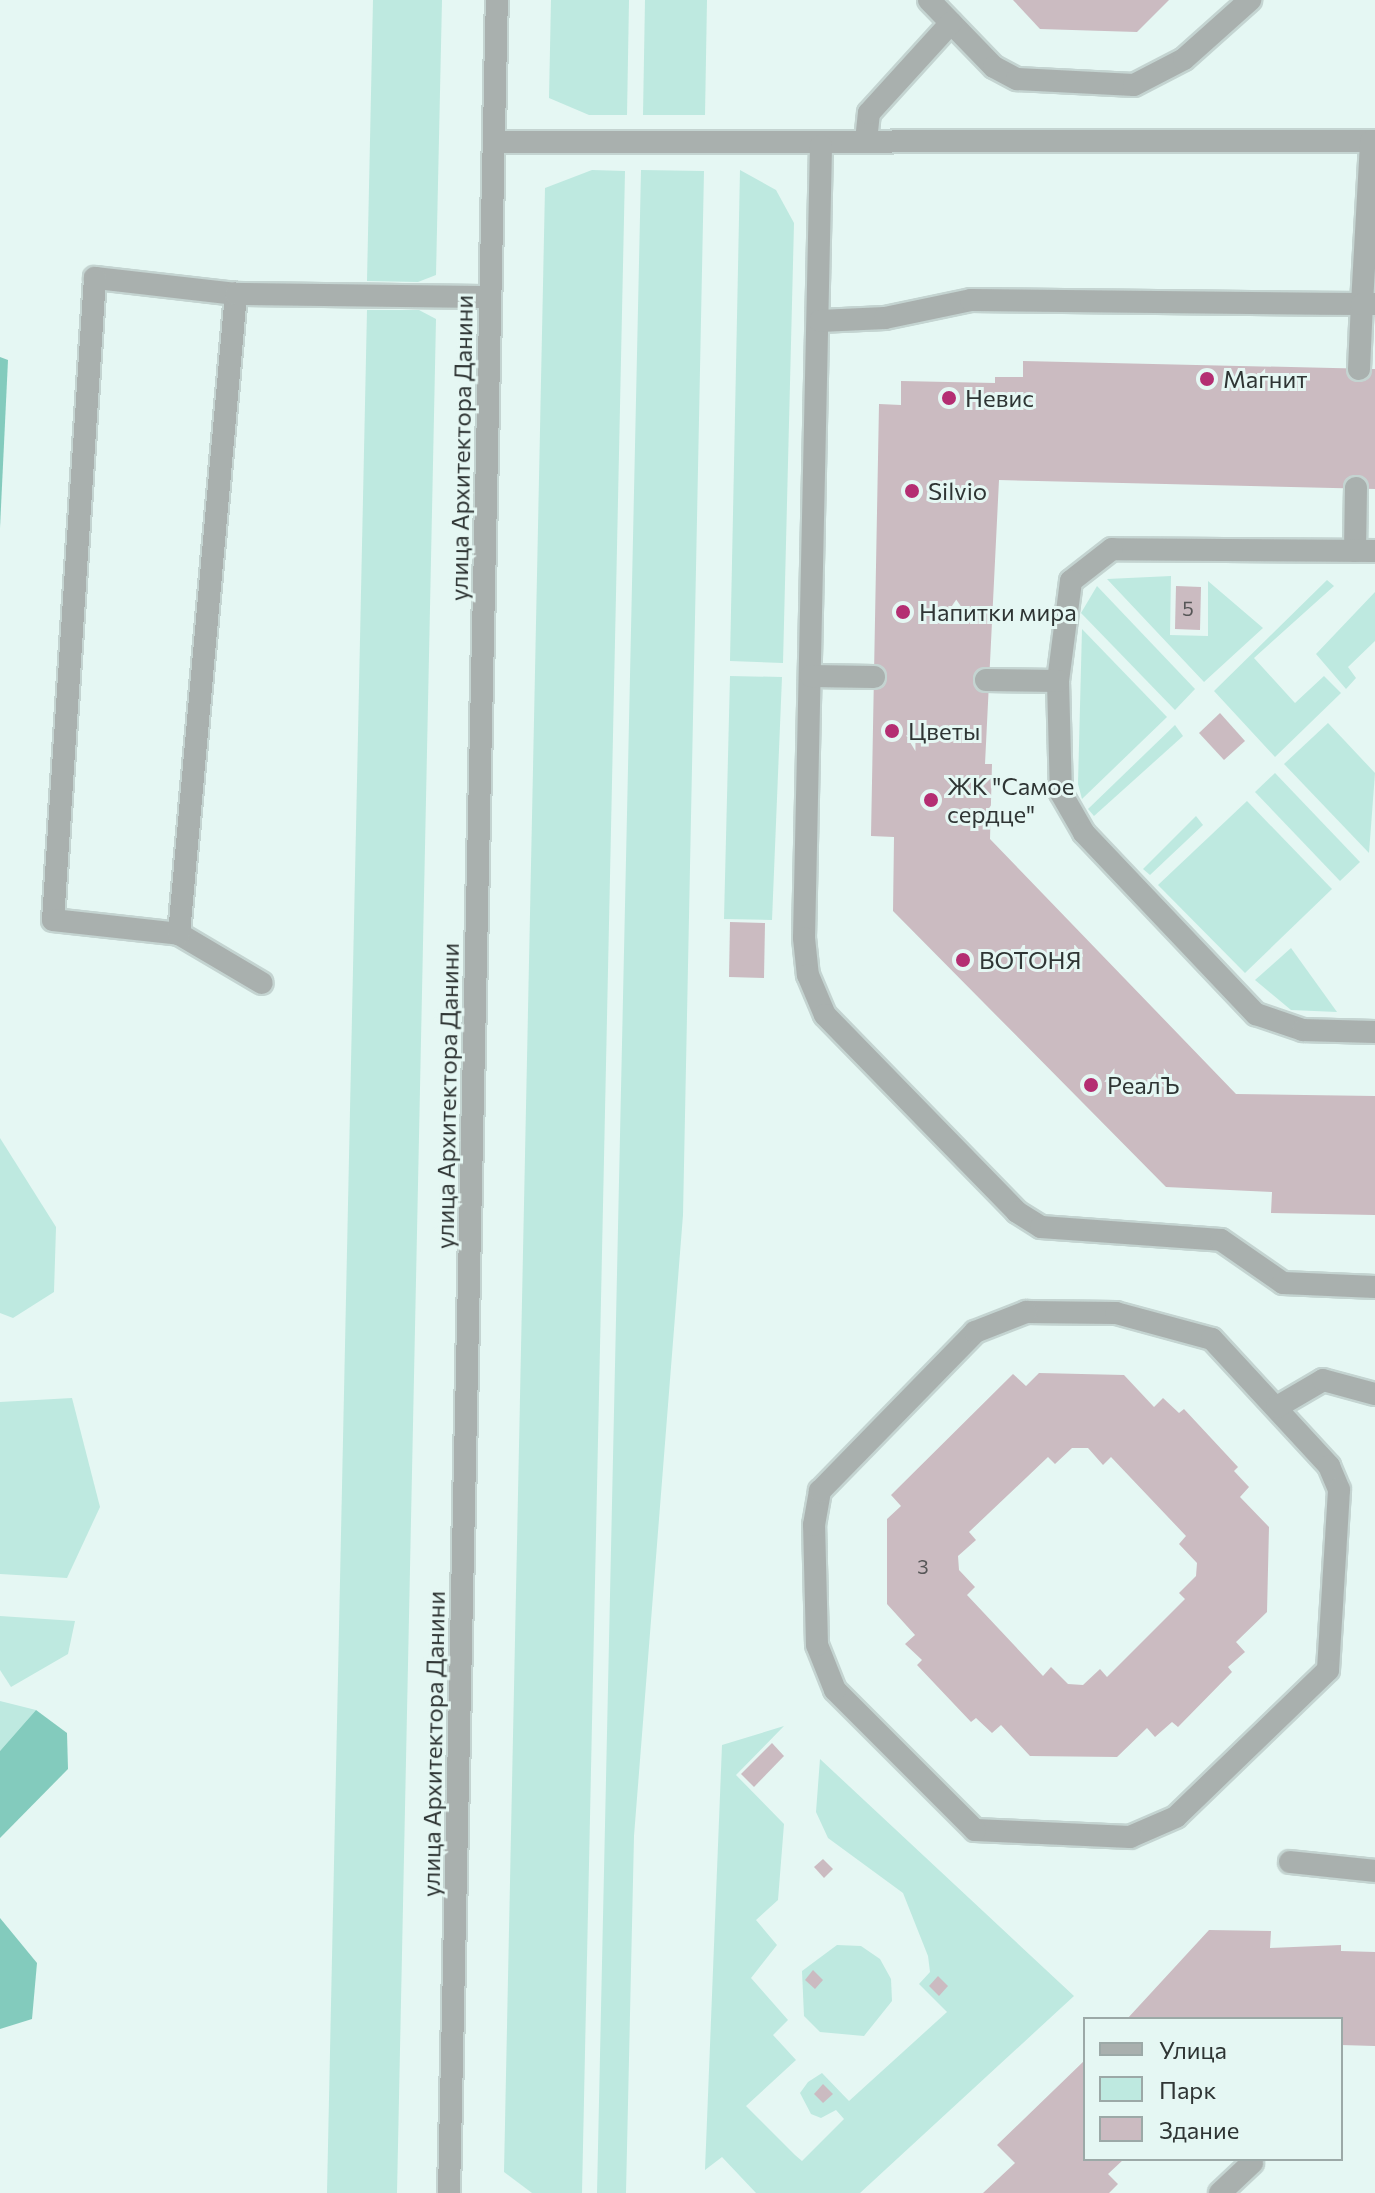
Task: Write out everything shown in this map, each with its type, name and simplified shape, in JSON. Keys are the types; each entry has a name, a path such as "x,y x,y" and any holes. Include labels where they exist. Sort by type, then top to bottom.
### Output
{"street":[{"name":"улица Архитектора Данини","path":"449,2193 497,0"},
{"path":"929,0 951,23 1017,79 1134,85 1184,59 1250,0"},
{"path":"866,141 869,113 951,23"},
{"path":"494,142 821,146 866,141 1373,141 1369,304 1359,369"},
{"path":"821,146 820,321 804,938 808,975 825,1015 1017,1212 1041,1227 1221,1240 1283,1283 1375,1287"},
{"path":"262,983 179,934 53,920 95,278 236,294 490,297"},
{"path":"179,934 236,294"},
{"path":"820,321 885,318 971,300 1369,304"},
{"path":"1356,488 1365,551 1112,549 1071,581 1058,681 1061,793 1084,833 1256,1014 1303,1030 1375,1032"},
{"path":"811,676 874,677"},
{"path":"986,680 1058,681"},
{"path":"1026,1312 1161,1321 1212,1339 1277,1407 1329,1466 1339,1490 1334,1651 1316,1685 1154,1831 1130,1837 975,1830 824,1672 814,1619 820,1491 975,1332 1026,1312"},
{"path":"1277,1407 1323,1380 1375,1394"},
{"path":"1290,1862 1375,1871"},
{"path":"1220,2193 1252,2163"}],"green space":[{"path":"373,0 442,0 436,275 418,282 367,281"},
{"path":"551,0 629,0 627,115 589,115 549,98"},
{"path":"645,0 707,0 705,115 643,115"},
{"path":"592,170 625,171 582,2193 532,2193 504,2172 545,188"},
{"path":"641,170 704,171 683,1215 634,1836 626,2193 597,2193"},
{"path":"740,170 776,190 794,223 783,663 730,661"},
{"path":"367,310 419,310 436,319 397,2193 327,2193"},
{"path":"0,357 8,360 0,528"},
{"path":"1171,576 1170,635 1208,636 1208,581 1263,628 1204,682 1107,579"},
{"path":"1327,580 1334,586 1254,658 1295,703 1324,676 1341,693 1275,757 1214,691"},
{"path":"1097,586 1195,689 1175,710 1081,613"},
{"path":"1375,592 1375,641 1348,667 1356,678 1346,689 1316,654"},
{"path":"1082,629 1167,717 1082,799 1078,784"},
{"path":"730,676 782,677 772,920 724,919"},
{"path":"1328,723 1375,773 1369,853 1284,764"},
{"path":"1175,725 1183,736 1094,816 1088,809"},
{"path":"1275,773 1360,862 1340,881 1255,792"},
{"path":"1247,801 1332,889 1245,973 1158,885"},
{"path":"1196,816 1203,825 1150,875 1143,869"},
{"path":"1291,948 1337,1012 1291,1010 1255,980"},
{"path":"0,1138 56,1227 54,1292 13,1318 0,1313"},
{"path":"72,1398 100,1507 67,1578 0,1574 0,1402"},
{"path":"0,1616 75,1621 68,1654 11,1687 0,1670"},
{"path":"0,1701 36,1710 0,1751"},
{"path":"36,1710 67,1733 68,1769 0,1838 0,1751"},
{"path":"784,1726 736,1775 784,1824 778,1900 756,1920 777,1945 751,1978 788,2020 773,2035 796,2060 746,2106 795,2155 802,2161 844,2119 836,2110 821,2118 811,2114 800,2093 808,2082 822,2073 849,2101 947,2012 919,1984 930,1972 928,1956 903,1893 828,1838 816,1812 820,1759 1074,1996 860,2193 756,2193 722,2157 705,2170 722,1745"},
{"path":"0,1918 37,1963 32,2019 0,2029"},
{"path":"837,1945 861,1946 880,1959 891,1979 892,2001 864,2036 820,2032 804,2016 802,1971"}],"building":[{"path":"1013,0 1169,0 1137,32 1040,29"},
{"name":"ЖК \"Самое сердце\"","path":"1023,361 1375,369 1375,489 999,480 985,764 992,764 990,839 1236,1094 1375,1096 1375,1215 1271,1213 1272,1192 1166,1187 893,911 894,837 871,836 879,404 901,405 901,381 995,383 995,377 1023,377"},
{"path":"1176,586 1201,587 1200,630 1175,629"},
{"path":"1220,713 1245,741 1224,760 1199,733"},
{"path":"730,922 765,923 764,978 729,977"},
{"path":"1039,1373 1124,1375 1154,1407 1163,1398 1179,1413 1184,1409 1238,1467 1234,1471 1249,1487 1240,1497 1269,1527 1267,1612 1236,1642 1245,1652 1228,1667 1232,1672 1178,1727 1172,1722 1155,1737 1147,1728 1117,1757 1030,1756 1001,1725 992,1733 976,1718 971,1722 917,1665 922,1660 905,1644 915,1635 887,1604 887,1519 901,1506 891,1495 1013,1374 1026,1386","holes":["1072,1448 1088,1448 1103,1465 1111,1457 1186,1536 1179,1544 1197,1563 1196,1576 1179,1593 1185,1599 1107,1677 1100,1669 1083,1685 1068,1684 1051,1667 1043,1676 967,1595 975,1587 959,1570 958,1556 976,1540 969,1532 1048,1457 1055,1464"]},
{"path":"772,1743 784,1756 754,1787 741,1774"},
{"path":"823,1859 833,1869 824,1878 814,1867"},
{"path":"1209,1930 1271,1931 1270,1948 1341,1945 1341,1951 1375,1952 1375,2046 1343,2045 1343,2017 1129,2017"},
{"path":"813,1970 823,1980 815,1989 805,1980"},
{"path":"938,1976 948,1986 939,1996 929,1986"},
{"path":"1083,2062 1083,2161 1122,2161 1108,2174 1118,2184 1109,2193 983,2193 1015,2163 997,2145"},
{"path":"823,2084 833,2094 823,2103 814,2094"}],"place":[{"name":"Магнит","path":"1207,379"},
{"name":"Невис","path":"949,398"},
{"name":"Silvio","path":"912,491"},
{"name":"Напитки мира","path":"903,612"},
{"name":"Цветы","path":"892,731"},
{"name":"ЖК \"Самое сердце\"","path":"931,800"},
{"name":"ВОТОНЯ","path":"963,960"},
{"name":"РеалЪ","path":"1091,1085"}]}
